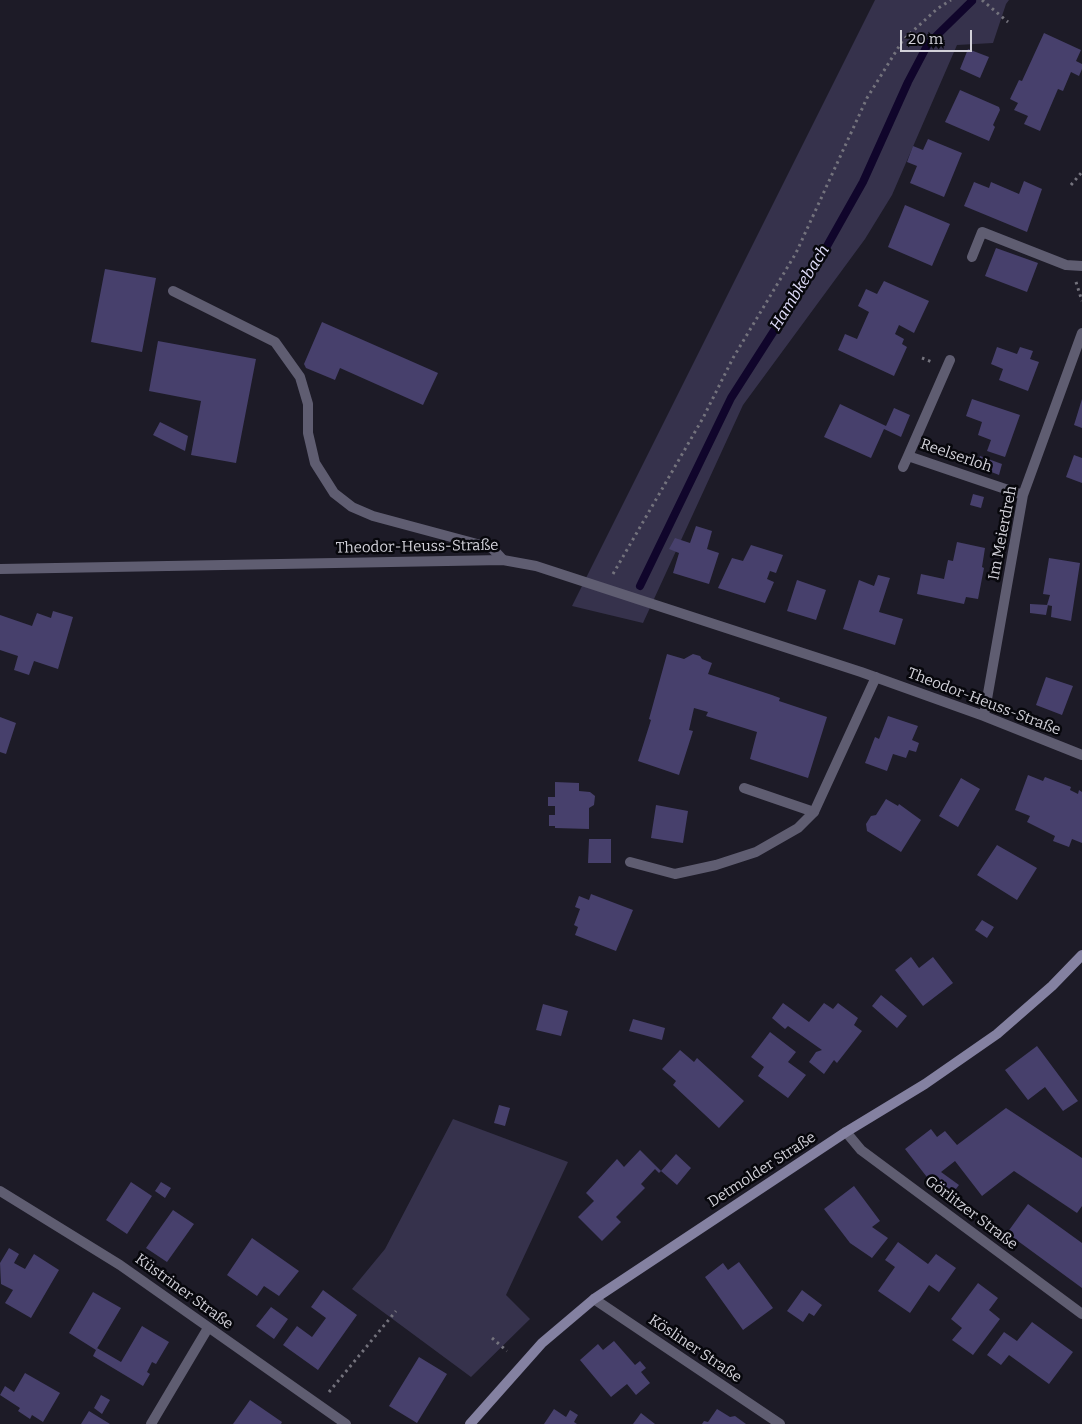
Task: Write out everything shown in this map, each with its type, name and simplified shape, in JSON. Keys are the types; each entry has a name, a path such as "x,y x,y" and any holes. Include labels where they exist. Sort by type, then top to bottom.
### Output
{"main road":[{"name":"Detmolder Straße","path":"470,1424 542,1343 594,1299 846,1132 925,1084 997,1034 1052,986 1082,955"}],"street":[{"path":"972,258 982,232 1066,265 1082,266"},
{"path":"173,291 274,342 300,378 308,404 308,433 315,463 334,493 352,508 373,516 492,548 503,560"},
{"name":"Im Meierdreh","path":"984,716 1024,495 1082,333"},
{"name":"Reelserloh","path":"903,467 950,360"},
{"name":"Reelserloh","path":"908,456 1024,495"},
{"name":"Theodor-Heuss-Straße","path":"0,569 503,560 536,566 876,677 984,716 1082,755"},
{"path":"630,862 675,874 716,865 756,852 798,828 814,812 876,677"},
{"path":"744,788 814,812"},
{"name":"Görlitzer Straße","path":"846,1132 861,1150 1082,1314"},
{"name":"Küstriner Straße","path":"0,1191 120,1265 346,1424"},
{"name":"Kösliner Straße","path":"594,1299 780,1424"},
{"path":"151,1424 208,1328"}],"path":[{"path":"611,577 703,418 733,358 796,253 868,98 903,40 937,9 951,0"},
{"path":"982,0 1008,22"},
{"path":"1072,186 1082,172"},
{"path":"1075,277 1082,301"},
{"path":"318,1406 396,1311"},
{"path":"492,1338 507,1351"}],"shaded area":[{"path":"875,0 1009,0 993,43 957,45 892,195 865,239 743,405 643,623 572,606"},
{"path":"453,1119 568,1162 506,1295 530,1319 471,1377 352,1289 385,1249"}],"building":[{"path":"1044,33 1081,50 1076,61 1082,64 1082,69 1079,76 1071,72 1063,91 1058,89 1040,131 1024,124 1028,116 1014,110 1018,103 1010,99 1019,80 1022,81"},
{"path":"968,49 989,57 980,78 960,69"},
{"path":"960,90 999,107 1000,110 993,125 995,127 989,141 945,122"},
{"path":"928,139 962,153 944,197 910,183 917,166 907,162 913,146 923,150"},
{"path":"1024,181 1042,189 1027,232 964,206 974,182 989,188 991,182 1019,194"},
{"path":"905,205 950,224 932,266 888,247"},
{"path":"996,248 1038,263 1027,292 985,276"},
{"path":"105,269 156,278 142,352 91,342"},
{"path":"884,281 929,301 914,333 899,325 895,334 904,339 902,344 907,347 894,376 838,350 845,334 857,339 869,312 858,306 866,289 877,294"},
{"path":"322,322 438,373 423,405 340,368 335,380 306,368 304,364"},
{"path":"158,341 256,359 236,463 191,455 201,401 149,391"},
{"path":"997,347 1017,354 1020,347 1033,351 1030,359 1039,362 1028,391 999,380 1003,369 991,364"},
{"path":"972,399 1020,415 1005,457 987,451 991,440 978,435 982,422 966,416"},
{"path":"1082,399 1082,428 1074,425"},
{"path":"840,404 886,426 894,408 910,415 901,437 884,429 871,458 824,437"},
{"path":"160,422 188,436 185,451 153,435"},
{"path":"1074,455 1082,458 1082,483 1066,477"},
{"path":"980,456 1002,464 999,475 976,466"},
{"path":"973,494 984,497 981,508 970,505"},
{"path":"696,526 712,531 707,549 719,553 709,584 673,573 679,553 669,549 675,538 690,543"},
{"path":"957,542 985,548 982,567 984,568 978,599 966,597 964,604 917,594 921,574 944,579 948,560 953,561"},
{"path":"751,545 783,555 776,573 770,571 767,579 774,582 765,603 718,588 732,558 743,561"},
{"path":"1049,558 1080,563 1071,621 1051,617 1052,606 1047,605 1050,595 1043,594"},
{"path":"878,575 890,578 879,612 903,619 895,645 843,629 859,580 874,586"},
{"path":"797,580 826,590 816,620 787,611"},
{"path":"1030,604 1048,605 1046,615 1030,613"},
{"path":"53,611 73,617 58,669 34,661 29,675 14,670 18,656 0,650 0,615 32,626 37,613 51,618"},
{"path":"667,654 684,659 693,654 700,656 702,659 712,663 708,674 772,695 780,698 779,701 827,717 808,778 750,759 757,732 706,716 708,712 694,708 689,730 693,731 679,775 638,761 651,720 649,719"},
{"path":"1046,677 1073,686 1062,715 1036,705"},
{"path":"888,716 918,726 912,740 919,743 916,752 909,750 906,758 893,754 887,771 865,763 875,737 879,739"},
{"path":"0,717 16,723 6,754 0,752"},
{"path":"1028,775 1043,781 1045,777 1071,787 1070,790 1078,794 1079,790 1082,792 1082,843 1072,839 1069,847 1053,841 1055,836 1027,822 1030,816 1015,810"},
{"path":"961,778 980,789 958,827 939,816"},
{"path":"555,782 579,783 579,791 590,792 595,796 594,805 589,808 589,829 555,828 555,826 549,826 549,815 555,815 555,806 548,806 548,797 555,797"},
{"path":"886,799 898,806 899,804 921,820 901,852 867,831 866,824 871,816 876,815"},
{"path":"656,805 688,811 683,843 651,838"},
{"path":"589,839 611,839 611,863 588,863"},
{"path":"997,845 1037,868 1017,900 977,875"},
{"path":"591,894 633,910 616,951 575,935 578,927 574,925 580,909 575,907 579,896 589,900"},
{"path":"982,920 994,927 987,938 975,930"},
{"path":"911,957 919,968 933,957 953,983 923,1006 895,970"},
{"path":"881,995 907,1016 897,1028 872,1006"},
{"path":"783,1003 809,1022 824,1003 833,1009 838,1003 858,1018 854,1025 862,1031 837,1063 834,1060 824,1074 809,1062 816,1052 822,1050 788,1026 785,1029 772,1018"},
{"path":"543,1004 568,1011 561,1036 536,1030"},
{"path":"633,1019 665,1028 662,1040 629,1031"},
{"path":"770,1032 796,1052 788,1062 806,1075 788,1098 758,1076 764,1067 751,1057"},
{"path":"1037,1046 1078,1101 1063,1111 1045,1087 1028,1100 1005,1070"},
{"path":"680,1050 694,1062 697,1058 744,1101 719,1128 673,1085 676,1081 662,1069"},
{"path":"499,1105 510,1108 505,1126 494,1123"},
{"path":"1006,1108 1082,1158 1082,1206 1077,1213 1014,1171 982,1196 955,1161 941,1172 959,1185 952,1194 932,1179 930,1181 905,1149 931,1129 937,1137 945,1131 957,1145"},
{"path":"640,1150 661,1171 659,1173 655,1169 641,1184 645,1188 616,1217 621,1222 602,1241 578,1217 594,1201 586,1193 617,1159 624,1167"},
{"path":"676,1154 691,1168 677,1185 661,1171"},
{"path":"131,1182 152,1196 127,1234 106,1220"},
{"path":"161,1182 171,1188 165,1198 155,1191"},
{"path":"854,1186 880,1221 872,1227 888,1238 872,1258 850,1243 824,1209"},
{"path":"1028,1204 1082,1243 1082,1288 1007,1233"},
{"path":"173,1210 194,1224 167,1262 146,1248"},
{"path":"252,1238 299,1271 279,1296 264,1286 257,1296 227,1275"},
{"path":"898,1242 928,1264 936,1254 956,1268 939,1292 929,1285 910,1313 878,1291 895,1267 885,1260"},
{"path":"9,1248 19,1254 14,1263 25,1269 34,1254 59,1270 31,1318 5,1303 13,1290 1,1284 0,1263"},
{"path":"739,1262 773,1308 743,1330 705,1277 723,1263 728,1270"},
{"path":"978,1283 998,1298 989,1310 1000,1319 973,1355 952,1340 962,1328 951,1319"},
{"path":"323,1290 357,1315 318,1370 283,1345 297,1326 312,1337 326,1318 311,1307"},
{"path":"802,1290 822,1305 814,1316 809,1313 803,1322 787,1311"},
{"path":"93,1292 121,1308 96,1350 69,1333"},
{"path":"271,1307 288,1319 274,1339 256,1326"},
{"path":"1032,1322 1073,1352 1049,1384 1009,1355 1001,1365 987,1355 1004,1332 1017,1341"},
{"path":"142,1326 169,1342 156,1364 152,1362 147,1372 150,1374 143,1386 93,1356 97,1348 121,1362"},
{"path":"614,1341 635,1365 640,1361 646,1368 641,1372 650,1383 636,1395 627,1384 611,1397 580,1360 598,1344 603,1350"},
{"path":"419,1357 447,1374 417,1423 389,1406"},
{"path":"25,1373 60,1393 43,1422 32,1415 30,1419 18,1411 20,1408 0,1395 5,1386 14,1392"},
{"path":"101,1395 110,1400 102,1414 94,1408"},
{"path":"250,1400 282,1422 281,1424 233,1424"},
{"path":"554,1409 566,1417 570,1410 578,1415 574,1422 577,1424 544,1424"},
{"path":"717,1409 730,1417 735,1416 746,1424 702,1424 704,1421 708,1422"},
{"path":"89,1411 110,1424 81,1424"},
{"path":"641,1413 655,1424 633,1424"}],"waterway":[{"name":"Hambkebach","path":"640,586 731,398 818,262 863,182 908,82 928,44 972,1"}]}
